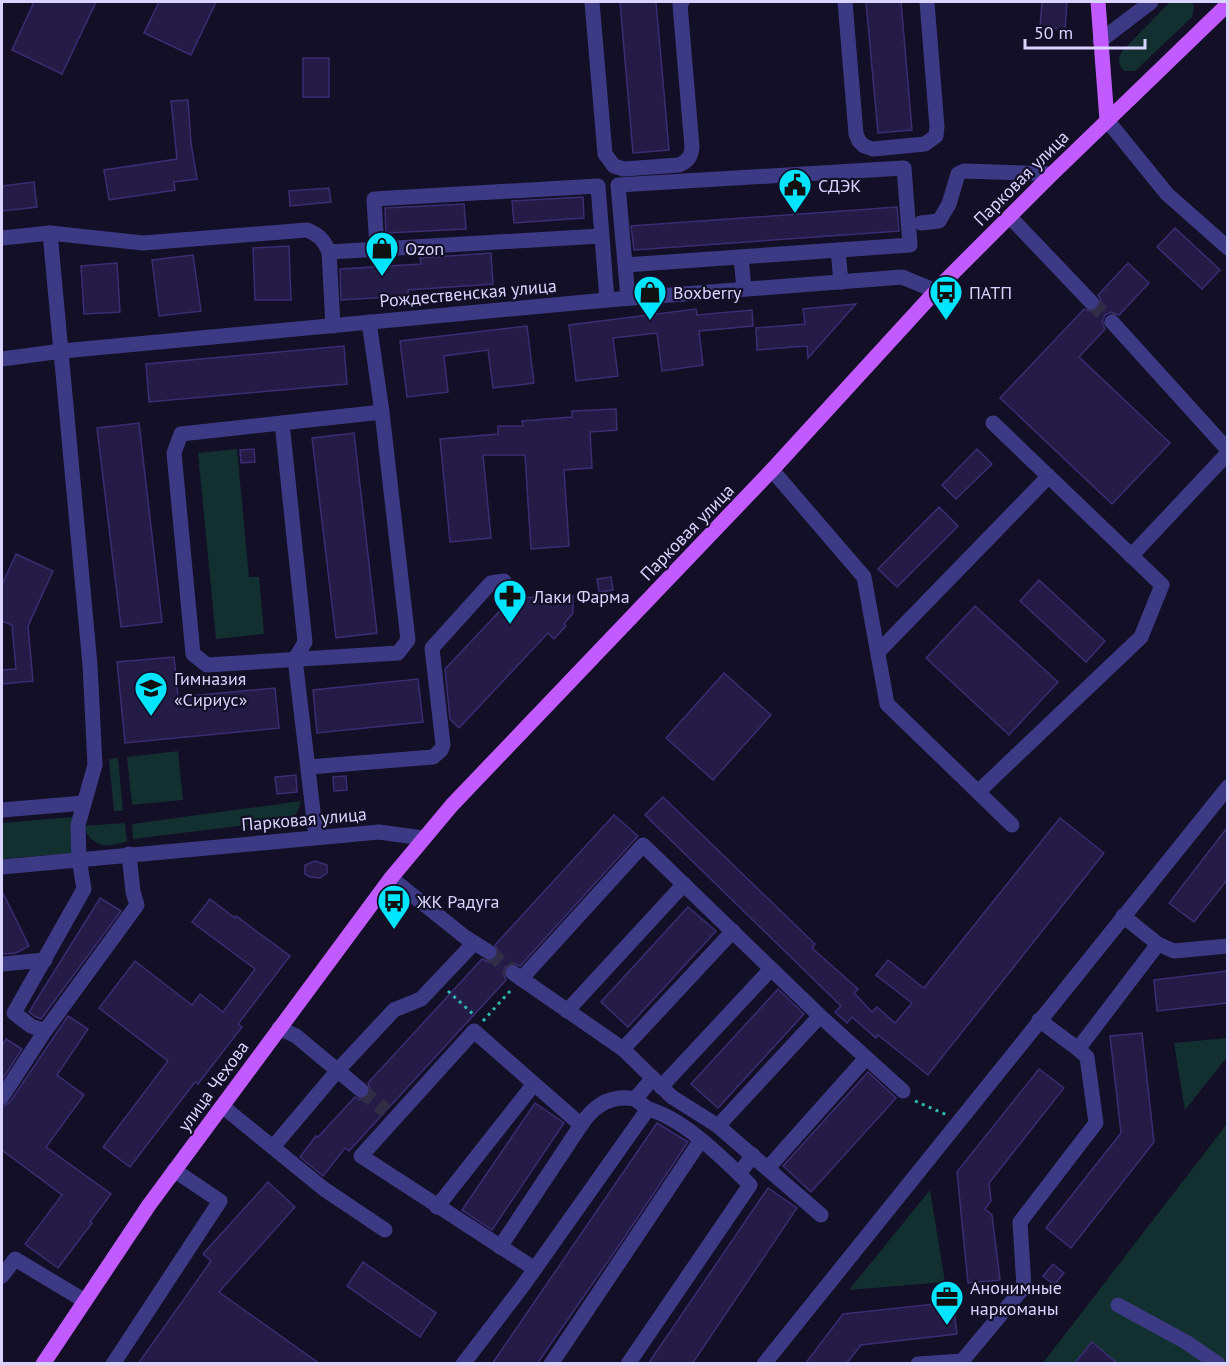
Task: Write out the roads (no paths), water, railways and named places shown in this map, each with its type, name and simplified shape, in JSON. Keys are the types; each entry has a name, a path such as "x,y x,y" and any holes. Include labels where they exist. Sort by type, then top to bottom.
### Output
{"main road":[{"path":"1098,2 1107,120"},
{"name":"Парковая улица","path":"423,838 772,470 936,291 1221,6"},
{"name":"улица Чехова","path":"43,1364 174,1170 423,838"}],"street":[{"path":"592,2 605,154 614,166 624,169 679,165 691,155 680,5 682,2"},
{"path":"845,2 856,134 864,146 873,149 925,144 936,136 927,2"},
{"path":"1100,41 1151,2"},
{"path":"1107,120 1167,194 1227,248"},
{"path":"625,265 910,245 904,168 618,184 627,298"},
{"path":"921,223 939,221 949,204 958,174 964,171 1052,174"},
{"path":"377,248 374,199 598,186 607,300"},
{"path":"1010,217 1091,302"},
{"path":"2,238 50,233 143,243 307,230 317,234 324,241 329,252 333,326"},
{"path":"45,1031 31,1026 14,1013 84,889 79,859 78,825 95,765 90,665 50,233"},
{"path":"329,252 601,236"},
{"path":"838,250 842,282"},
{"path":"741,257 744,289"},
{"name":"Рождественская улица","path":"2,359 62,351 627,298 902,277 936,291"},
{"path":"369,322 382,412 408,640 398,653 207,665 193,654 174,453 181,434 382,412"},
{"path":"1112,322 1227,452 1131,556"},
{"path":"282,423 305,642 295,659 316,837"},
{"path":"978,792 1141,637 1162,585 993,423"},
{"path":"772,470 864,577 887,704 1012,825"},
{"path":"878,652 1048,477"},
{"path":"309,767 433,757 438,754 443,745 432,648 491,583 504,581"},
{"path":"764,1364 1227,787"},
{"path":"2,810 84,803"},
{"name":"Парковая улица","path":"2,867 379,832 423,838"},
{"path":"821,1215 718,1126 672,1097 623,1049 517,976 643,845 820,1016 903,1091"},
{"path":"2,1097 45,1031 137,905 129,854"},
{"path":"391,878 474,943 489,952"},
{"path":"567,1011 684,884"},
{"path":"1123,916 1158,944 1174,951 1227,946"},
{"path":"623,1049 733,931"},
{"path":"273,1147 394,1010 421,999 474,943"},
{"path":"1078,1049 1158,944"},
{"path":"2,964 45,960"},
{"path":"635,1099 657,1083 771,969"},
{"path":"718,1126 820,1016"},
{"path":"918,1364 962,1361 1024,1287 1020,1222 1095,1123 1087,1057 1039,1020"},
{"path":"279,1028 296,1036 361,1090"},
{"path":"535,1269 361,1156 390,1114 474,1031 580,1125"},
{"path":"768,1168 866,1058"},
{"path":"437,1207 534,1084"},
{"path":"500,1247 580,1125 596,1106 623,1096 635,1099 648,1109 661,1113 701,1140 739,1174 750,1185 628,1364"},
{"path":"222,1106 324,1189 385,1230"},
{"path":"463,1364 535,1269 648,1109"},
{"path":"551,1364 701,1140"},
{"path":"739,1174 753,1155"},
{"path":"113,1364 220,1201 174,1170"},
{"path":"2,1276 15,1259 85,1302"},
{"path":"1118,1305 1186,1342 1218,1364"}],"tunnel":[{"path":"1091,302 1112,322"},
{"path":"489,952 513,973"},
{"path":"361,1090 386,1111"}],"place":[{"name":"СДЭК","path":"795,214"},
{"name":"Ozon","path":"382,277"},
{"name":"Boxberry","path":"650,321"},
{"name":"ПАТП","path":"946,321"},
{"name":"Лаки Фарма","path":"510,625"},
{"name":"Гимназия «Сириус»","path":"151,717"},
{"name":"ЖК Радуга","path":"394,930"},
{"name":"Анонимные наркоманы","path":"947,1326"}]}
